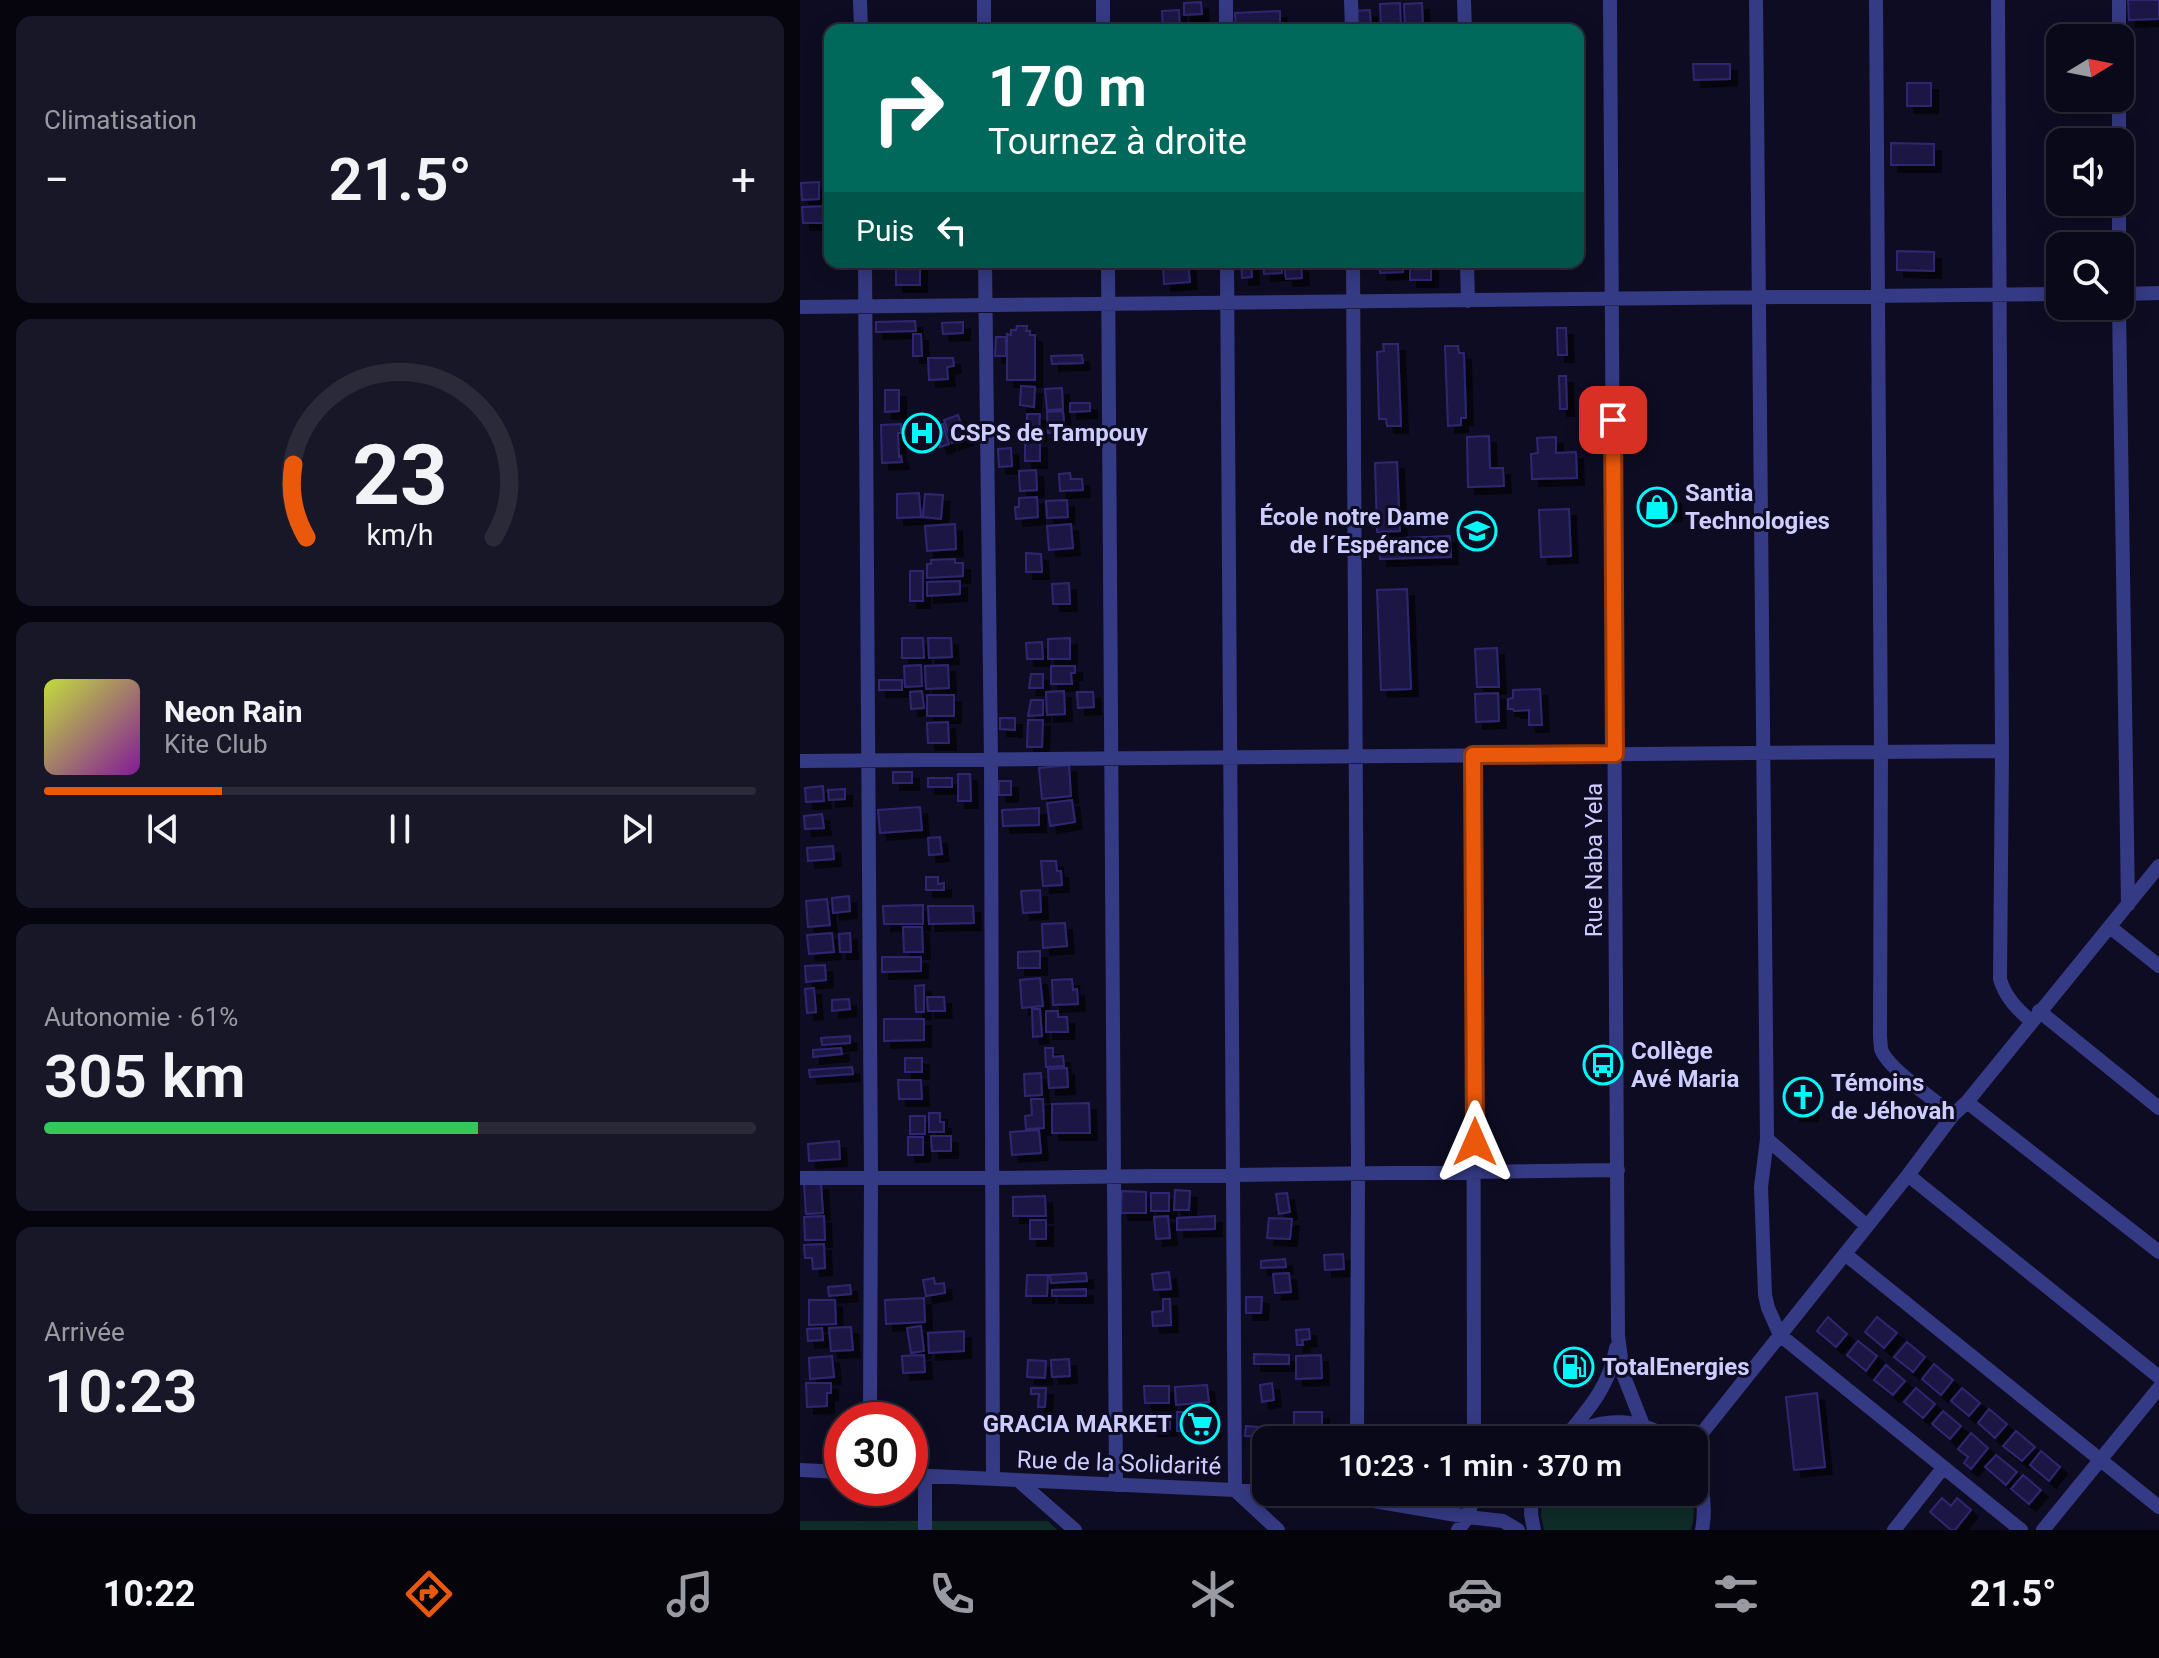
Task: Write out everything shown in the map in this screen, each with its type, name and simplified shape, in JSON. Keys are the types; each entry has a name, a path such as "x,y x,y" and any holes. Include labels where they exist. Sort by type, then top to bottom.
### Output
{"street":[{"path":"860,0 861,24"},
{"path":"984,0 984,24"},
{"path":"1103,0 1103,24"},
{"path":"1226,0 1226,24"},
{"path":"1351,0 1352,24"},
{"path":"1464,0 1465,24"},
{"name":"Rue Naba Yela","path":"1610,0 1618,1336"},
{"path":"1756,0 1767,1139 1761,1187 1765,1295 1780,1335 2021,1530"},
{"path":"1876,0 1881,1048 1885,1057 1903,1074 1953,1115"},
{"path":"1998,0 2002,751 2000,979 2003,991 2020,1011 2035,1016 2159,1108"},
{"path":"2119,0 2119,24"},
{"path":"865,268 870,1402"},
{"path":"985,268 991,759 993,1479"},
{"path":"1108,268 1116,1485"},
{"path":"1227,268 1235,1490 1278,1530"},
{"path":"1353,268 1357,1426"},
{"path":"1467,268 1468,301"},
{"path":"2134,294 2159,293"},
{"path":"800,307 2046,294"},
{"path":"2119,320 2128,905"},
{"path":"800,761 2002,751"},
{"path":"1473,755 1474,1426"},
{"path":"1708,1426 1953,1115 1967,1102 2159,866"},
{"path":"2110,927 2159,966"},
{"path":"1967,1102 2159,1252"},
{"path":"1767,1139 1867,1226"},
{"path":"800,1178 1618,1170"},
{"path":"1908,1175 2159,1377"},
{"path":"1845,1254 2159,1507"},
{"path":"1591,1426 1622,1422 1643,1425 1623,1374 1618,1336"},
{"path":"1575,1426 1606,1383 1614,1363 1618,1336"},
{"path":"2043,1530 2159,1388"},
{"path":"1894,1530 1943,1468"},
{"path":"800,1470 824,1471"},
{"name":"Rue de la Solidarité","path":"928,1476 1252,1491"},
{"path":"1019,1481 1075,1530"},
{"path":"921,1506 925,1530"},
{"name":"Rue de la Solidarité","path":"1403,1506 1503,1521 1518,1530"},
{"path":"1458,1530 1468,1517 1471,1506"},
{"path":"1531,1506 1534,1530"},
{"path":"1702,1529 1703,1506"}],"green space":[{"path":"1542,1506 1693,1506 1694,1511 1691,1530 1544,1530"},
{"path":"800,1521 1048,1521 1057,1530 800,1530"}],"building":[{"path":"2128,0 2159,0 2159,19 2129,20"},
{"path":"1201,2 1202,14 1184,15 1184,3"},
{"path":"1400,3 1401,24 1381,24 1380,4"},
{"path":"1422,3 1423,24 1405,24 1404,4"},
{"path":"1179,10 1180,24 1163,24 1162,11"},
{"path":"1370,10 1371,24 1354,24 1353,11"},
{"path":"1280,11 1280,24 1236,24 1235,13"},
{"path":"1693,64 1730,64 1730,79 1694,80"},
{"path":"1907,83 1931,83 1931,106 1907,106"},
{"path":"1891,143 1934,144 1934,165 1891,165"},
{"path":"819,182 819,199 802,200 801,183"},
{"path":"824,206 824,223 803,223 802,207"},
{"path":"1897,251 1934,252 1934,271 1897,270"},
{"path":"896,268 920,268 920,285 896,285"},
{"path":"1163,268 1189,268 1190,282 1164,284"},
{"path":"1241,268 1251,268 1252,277 1242,278"},
{"path":"1264,268 1282,268 1282,273 1264,274"},
{"path":"1285,268 1301,268 1302,278 1286,279"},
{"path":"1380,268 1403,268 1403,272 1380,273"},
{"path":"1410,268 1431,268 1431,280 1410,280"},
{"path":"915,321 916,331 876,332 876,322"},
{"path":"963,322 963,333 943,334 942,323"},
{"path":"1017,326 1027,326 1026,331 1035,335 1035,380 1007,380 1007,334 1011,335 1011,330 1016,330"},
{"path":"1557,328 1566,328 1567,355 1558,355"},
{"path":"913,334 921,334 922,356 913,356"},
{"path":"996,337 1006,337 1006,356 995,356"},
{"path":"1383,344 1398,344 1401,426 1387,426 1386,419 1379,419 1377,352 1384,351"},
{"path":"1445,346 1458,346 1459,353 1464,353 1466,418 1461,418 1461,425 1448,426"},
{"path":"1082,355 1083,363 1052,364 1051,356"},
{"path":"928,358 953,358 954,366 947,367 948,379 929,380"},
{"path":"1559,376 1566,376 1567,409 1560,409"},
{"path":"1021,386 1035,387 1034,407 1020,405"},
{"path":"1062,388 1063,409 1047,410 1045,389"},
{"path":"885,390 899,390 899,411 885,412"},
{"path":"1070,403 1090,403 1090,411 1070,412"},
{"path":"1063,411 1065,432 1048,433 1047,412"},
{"path":"1027,414 1040,414 1039,434 1027,434"},
{"path":"958,415 966,438 952,443 944,420"},
{"path":"901,424 901,433 898,433 902,462 882,463 881,425"},
{"path":"943,424 949,444 940,447 934,427"},
{"path":"1489,436 1490,468 1503,468 1504,486 1468,487 1467,437"},
{"path":"1556,437 1556,453 1576,452 1577,478 1532,479 1531,454 1538,453 1537,438"},
{"path":"1025,441 1040,441 1040,461 1025,461"},
{"path":"1011,448 1012,466 999,467 998,449"},
{"path":"1397,462 1400,531 1377,532 1375,463"},
{"path":"1036,470 1037,490 1020,491 1019,471"},
{"path":"1070,473 1071,479 1082,479 1083,490 1060,491 1059,474"},
{"path":"919,493 921,517 897,518 897,494"},
{"path":"925,494 943,495 941,519 923,517"},
{"path":"1037,497 1038,517 1016,519 1015,507 1019,507 1019,498"},
{"path":"1674,497 1675,514 1646,516 1645,499"},
{"path":"1067,500 1068,517 1047,518 1046,501"},
{"path":"1569,509 1571,556 1541,557 1539,510"},
{"path":"955,524 956,549 927,551 925,526"},
{"path":"1071,524 1073,548 1049,550 1047,526"},
{"path":"1450,536 1451,557 1380,559 1379,539"},
{"path":"1026,553 1041,554 1042,572 1026,572"},
{"path":"955,559 955,563 963,563 963,576 927,578 927,564 931,564 931,560"},
{"path":"910,571 923,571 923,601 910,601"},
{"path":"960,581 960,594 927,596 927,582"},
{"path":"1069,583 1070,604 1053,604 1052,584"},
{"path":"1407,589 1411,689 1381,690 1377,590"},
{"path":"902,638 923,638 924,658 902,658"},
{"path":"928,638 951,638 952,657 929,658"},
{"path":"1070,638 1070,659 1048,659 1048,639"},
{"path":"1042,642 1043,659 1027,659 1026,643"},
{"path":"1497,648 1499,687 1477,687 1475,649"},
{"path":"921,665 922,686 905,687 904,666"},
{"path":"948,665 949,688 926,689 925,666"},
{"path":"1051,666 1075,666 1075,673 1071,673 1072,684 1051,684"},
{"path":"1031,674 1043,674 1043,688 1029,688"},
{"path":"879,680 902,680 902,690 879,690"},
{"path":"1540,689 1542,725 1529,725 1529,710 1508,709 1508,699 1513,698 1513,690"},
{"path":"922,691 924,708 911,709 910,692"},
{"path":"1064,691 1065,714 1047,715 1046,692"},
{"path":"1077,692 1093,692 1094,707 1078,708"},
{"path":"1498,693 1499,721 1476,722 1475,694"},
{"path":"927,695 954,695 954,716 927,716"},
{"path":"1031,700 1043,700 1043,715 1028,716"},
{"path":"1000,718 1015,718 1015,730 1000,729"},
{"path":"1028,720 1043,720 1042,747 1027,747"},
{"path":"948,722 949,743 928,743 927,723"},
{"path":"1069,765 1071,796 1042,799 1039,768"},
{"path":"893,772 912,772 912,783 893,783"},
{"path":"958,774 970,774 971,801 958,801"},
{"path":"928,778 952,778 952,787 928,787"},
{"path":"999,781 1011,781 1011,795 999,795"},
{"path":"823,786 824,801 806,802 805,788"},
{"path":"845,789 845,799 829,800 828,790"},
{"path":"1072,800 1075,822 1050,826 1047,803"},
{"path":"920,807 922,830 880,833 878,810"},
{"path":"1039,808 1039,825 1003,826 1002,810"},
{"path":"822,814 824,828 805,829 804,816"},
{"path":"940,837 942,854 929,855 928,838"},
{"path":"833,846 834,859 808,861 807,848"},
{"path":"1041,861 1056,861 1057,871 1061,871 1062,885 1043,886"},
{"path":"926,877 938,877 938,884 944,883 944,890 926,890"},
{"path":"1040,890 1041,912 1023,913 1021,891"},
{"path":"849,896 850,911 833,913 832,898"},
{"path":"827,899 830,925 808,927 806,901"},
{"path":"923,905 923,924 884,924 883,906"},
{"path":"928,906 973,906 974,923 929,924"},
{"path":"1065,923 1067,946 1043,948 1042,924"},
{"path":"903,927 922,927 923,952 904,952"},
{"path":"832,933 834,952 809,954 807,935"},
{"path":"850,933 851,952 840,952 839,934"},
{"path":"1040,951 1040,968 1018,968 1018,952"},
{"path":"882,957 921,957 921,971 882,972"},
{"path":"825,965 826,980 806,982 805,966"},
{"path":"1040,978 1043,1006 1022,1008 1020,980"},
{"path":"1072,979 1073,990 1077,989 1078,1004 1053,1005 1052,980"},
{"path":"924,985 924,1012 916,1012 915,986"},
{"path":"814,988 816,1012 807,1013 805,989"},
{"path":"927,997 944,997 945,1011 928,1011"},
{"path":"849,999 850,1009 832,1011 832,1000"},
{"path":"1032,1009 1040,1009 1042,1036 1033,1037"},
{"path":"1046,1011 1058,1011 1058,1017 1067,1017 1068,1032 1046,1032"},
{"path":"884,1019 924,1019 924,1040 884,1041"},
{"path":"850,1036 850,1043 822,1045 821,1038"},
{"path":"841,1048 842,1054 813,1057 813,1050"},
{"path":"1045,1048 1053,1048 1053,1057 1063,1056 1064,1066 1046,1067"},
{"path":"905,1058 922,1058 922,1072 905,1072"},
{"path":"852,1067 853,1074 810,1077 809,1070"},
{"path":"1067,1068 1068,1087 1049,1088 1048,1069"},
{"path":"1041,1073 1042,1095 1025,1096 1024,1074"},
{"path":"898,1080 921,1080 922,1099 899,1099"},
{"name":"Témoins de Jéhovah","path":"1794,1080 1813,1081 1811,1114 1793,1114"},
{"path":"1031,1099 1043,1099 1044,1128 1026,1129 1025,1116 1032,1115"},
{"path":"1089,1103 1090,1133 1052,1133 1052,1104"},
{"path":"929,1113 940,1113 944,1132 929,1132"},
{"path":"910,1116 925,1116 925,1134 910,1134"},
{"path":"1039,1130 1041,1153 1012,1155 1010,1132"},
{"path":"931,1136 951,1136 951,1151 932,1151"},
{"path":"908,1137 923,1137 923,1155 908,1155"},
{"path":"839,1141 840,1159 809,1161 808,1144"},
{"path":"821,1183 823,1213 806,1214 804,1184"},
{"path":"1175,1190 1190,1191 1189,1210 1174,1210"},
{"path":"1122,1191 1146,1192 1146,1213 1121,1213"},
{"path":"1151,1193 1169,1193 1169,1211 1151,1211"},
{"path":"1287,1193 1290,1212 1279,1214 1276,1194"},
{"path":"1045,1196 1046,1216 1013,1216 1013,1197"},
{"path":"824,1216 825,1240 805,1240 804,1217"},
{"path":"1168,1216 1170,1238 1156,1239 1154,1217"},
{"path":"1215,1216 1215,1229 1177,1230 1177,1218"},
{"path":"1269,1218 1292,1219 1290,1239 1267,1238"},
{"path":"1030,1220 1046,1220 1046,1239 1030,1239"},
{"path":"824,1244 825,1268 813,1269 812,1258 805,1258 804,1245"},
{"path":"1343,1254 1344,1269 1325,1270 1324,1255"},
{"path":"1285,1259 1286,1267 1261,1268 1261,1261"},
{"path":"1169,1272 1171,1289 1154,1290 1152,1274"},
{"path":"1086,1273 1087,1281 1051,1283 1050,1275"},
{"path":"1289,1273 1291,1292 1275,1293 1273,1274"},
{"path":"1027,1275 1048,1275 1047,1296 1026,1296"},
{"path":"934,1278 935,1284 944,1283 945,1293 926,1296 923,1280"},
{"path":"850,1285 851,1294 829,1296 828,1287"},
{"path":"1086,1289 1086,1296 1052,1296 1052,1290"},
{"path":"1246,1297 1262,1297 1261,1313 1246,1313"},
{"path":"924,1298 925,1322 886,1324 885,1300"},
{"path":"1163,1299 1170,1299 1171,1325 1153,1326 1152,1312 1163,1311"},
{"path":"809,1300 835,1300 836,1324 809,1325"},
{"path":"1828,1317 1847,1334 1836,1347 1817,1331"},
{"path":"1877,1317 1897,1333 1884,1348 1865,1332"},
{"path":"921,1326 924,1351 911,1353 907,1328"},
{"path":"851,1327 853,1350 831,1351 829,1328"},
{"path":"822,1328 823,1340 808,1341 807,1329"},
{"path":"1309,1329 1310,1339 1302,1340 1303,1345 1297,1345 1296,1330"},
{"path":"964,1331 964,1351 929,1353 928,1333"},
{"path":"1858,1341 1877,1356 1866,1371 1847,1355"},
{"path":"1907,1342 1925,1357 1913,1372 1894,1357"},
{"path":"1568,1351 1583,1367 1573,1377 1557,1361"},
{"path":"1254,1354 1289,1355 1289,1364 1254,1364"},
{"path":"924,1355 925,1372 903,1373 902,1356"},
{"path":"1321,1355 1322,1378 1296,1379 1296,1356"},
{"path":"832,1356 834,1377 810,1379 809,1358"},
{"path":"1069,1359 1070,1376 1052,1377 1051,1360"},
{"path":"1028,1360 1046,1361 1045,1378 1027,1377"},
{"path":"1934,1364 1953,1380 1941,1395 1922,1379"},
{"path":"1886,1365 1905,1381 1893,1395 1874,1380"},
{"path":"806,1383 831,1383 831,1393 827,1393 824,1406 807,1407"},
{"path":"1272,1383 1274,1400 1262,1402 1260,1385"},
{"path":"1207,1385 1209,1402 1176,1405 1175,1387"},
{"path":"1144,1386 1169,1386 1169,1403 1145,1403"},
{"path":"1031,1388 1046,1388 1045,1407 1038,1407 1039,1394 1031,1394"},
{"path":"1916,1388 1935,1404 1923,1418 1904,1402"},
{"path":"1962,1388 1980,1403 1969,1416 1951,1401"},
{"path":"1817,1393 1825,1467 1794,1470 1786,1397"},
{"path":"1989,1409 2007,1424 1995,1438 1978,1423"},
{"path":"1943,1411 1961,1426 1950,1439 1932,1424"},
{"path":"1177,1412 1213,1412 1213,1431 1177,1431"},
{"path":"1294,1412 1322,1412 1322,1426 1294,1426"},
{"path":"1150,1413 1170,1413 1170,1429 1150,1429"},
{"path":"1246,1426 1252,1427 1252,1436 1245,1436"},
{"path":"2016,1431 2035,1447 2022,1461 2003,1446"},
{"path":"1971,1433 1988,1448 1971,1469 1964,1463 1968,1457 1958,1449"},
{"path":"2041,1451 2060,1467 2049,1481 2030,1465"},
{"path":"1996,1455 2017,1472 2006,1485 1985,1467"},
{"path":"2023,1475 2041,1490 2029,1504 2011,1489"},
{"path":"1942,1498 1951,1506 1957,1498 1971,1510 1955,1530 1930,1512"}],"place":[{"name":"CSPS de Tampouy","path":"922,433"},
{"name":"Santia Technologies","path":"1657,507"},
{"name":"École notre Dame de l´Espérance","path":"1477,531"},
{"name":"Collège Avé Maria","path":"1603,1065"},
{"name":"Témoins de Jéhovah","path":"1803,1097"},
{"name":"TotalEnergies","path":"1574,1367"},
{"name":"GRACIA MARKET","path":"1200,1424"}],"route":[{"path":"1475,1142 1473,755 1615,754 1613,420"}]}
